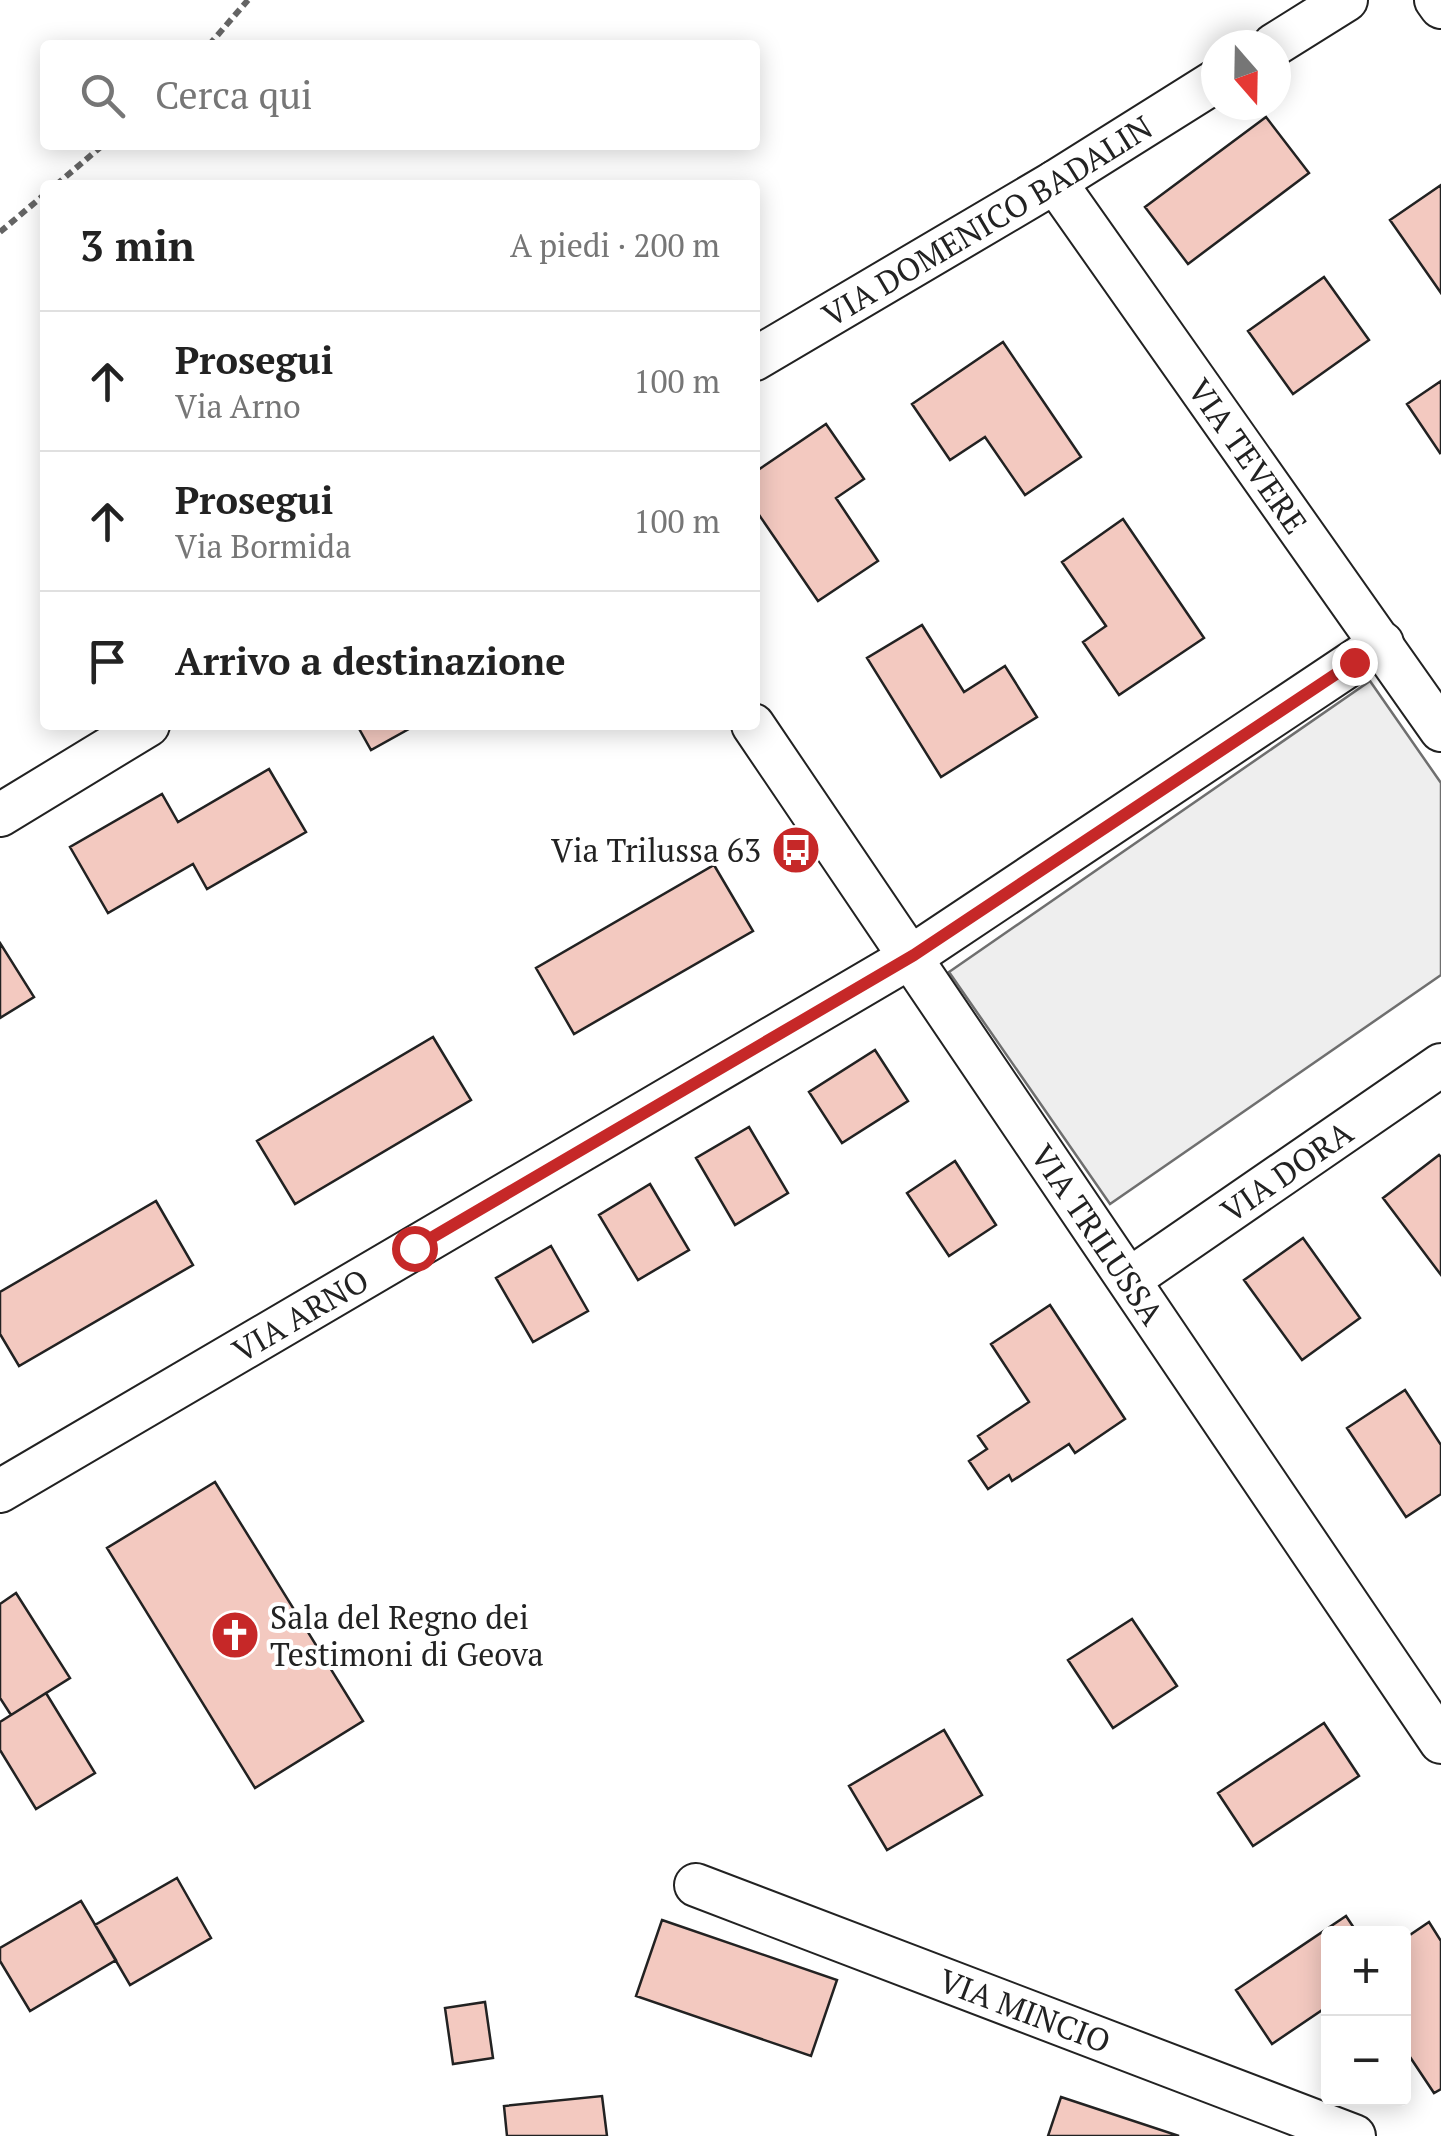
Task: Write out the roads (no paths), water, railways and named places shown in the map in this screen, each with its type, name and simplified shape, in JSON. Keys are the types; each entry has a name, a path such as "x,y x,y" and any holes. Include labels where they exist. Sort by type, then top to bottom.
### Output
{"street":[{"path":"1291,34 1346,0"},
{"path":"1436,0 1441,7"},
{"name":"VIA DOMENICO BADALIN","path":"760,356 1056,182 1201,91"},
{"name":"VIA TEVERE","path":"1056,182 1441,730"},
{"name":"VIA ARNO","path":"0,1491 909,958 1382,643"},
{"path":"0,815 140,730"},
{"name":"VIA TRILUSSA","path":"756,730 1441,1742"},
{"name":"VIA DORA","path":"1130,1278 1441,1065"},
{"name":"VIA MINCIO","path":"696,1885 1354,2136"}],"place":[{"name":"Via Trilussa 63","path":"796,850"},
{"name":"Sala del Regno dei Testimoni di Geova","path":"235,1635"}]}
